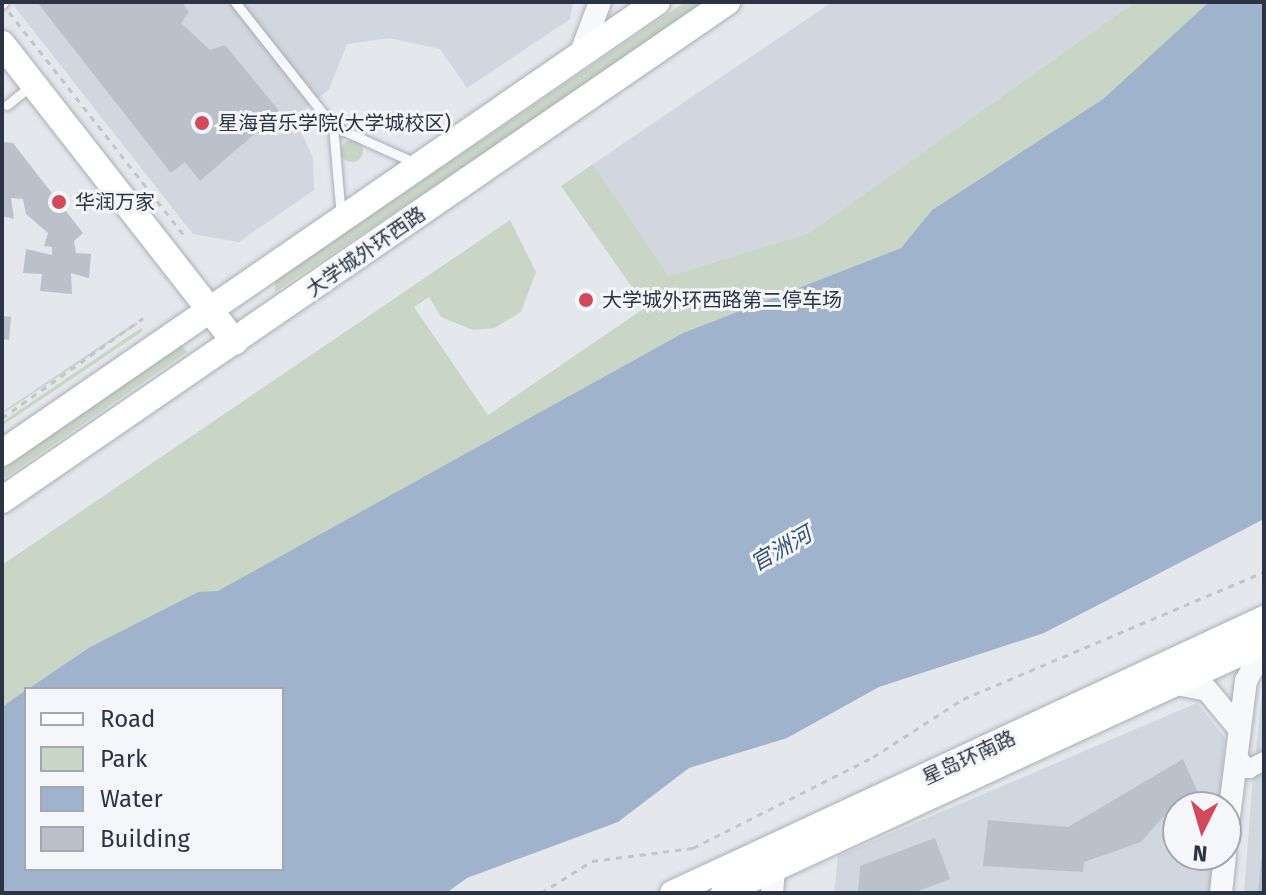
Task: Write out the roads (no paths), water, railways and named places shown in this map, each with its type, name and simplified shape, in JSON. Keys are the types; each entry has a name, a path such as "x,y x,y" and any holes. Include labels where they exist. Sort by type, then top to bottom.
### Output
{"main road":[{"name":"大学城外环西路","path":"7,447 211,311 657,2"},
{"name":"大学城外环西路","path":"2,500 727,2"},
{"path":"2,44 235,342"},
{"path":"260,277 284,309"},
{"name":"星岛环南路","path":"672,893 1264,618"},
{"name":"星岛环南路","path":"723,893 773,881 1264,645"}],"street":[{"path":"580,55 600,2"},
{"path":"1233,791 1238,758 1237,726 1249,669 1264,645"},
{"path":"1182,685 1207,690 1237,726"},
{"path":"1238,758 1249,769 1264,761"},
{"path":"1221,893 1223,871"}],"lane":[{"path":"235,2 333,126 422,165"},
{"path":"7,105 33,84"},
{"path":"333,126 342,221"}],"water":[{"name":"官洲河","path":"1209,2 1264,2 1264,519 1044,633 879,687 787,738 689,768 618,822 467,878 446,893 2,893 2,707 24,691 24,871 284,871 284,687 31,687 90,647 198,592 218,591 683,333 901,248 932,210 1103,99"}],"place":[{"name":"星海音乐学院(大学城校区)","path":"202,123"},
{"name":"华润万家","path":"59,202"},
{"name":"大学城外环西路第二停车场","path":"586,300"}]}
